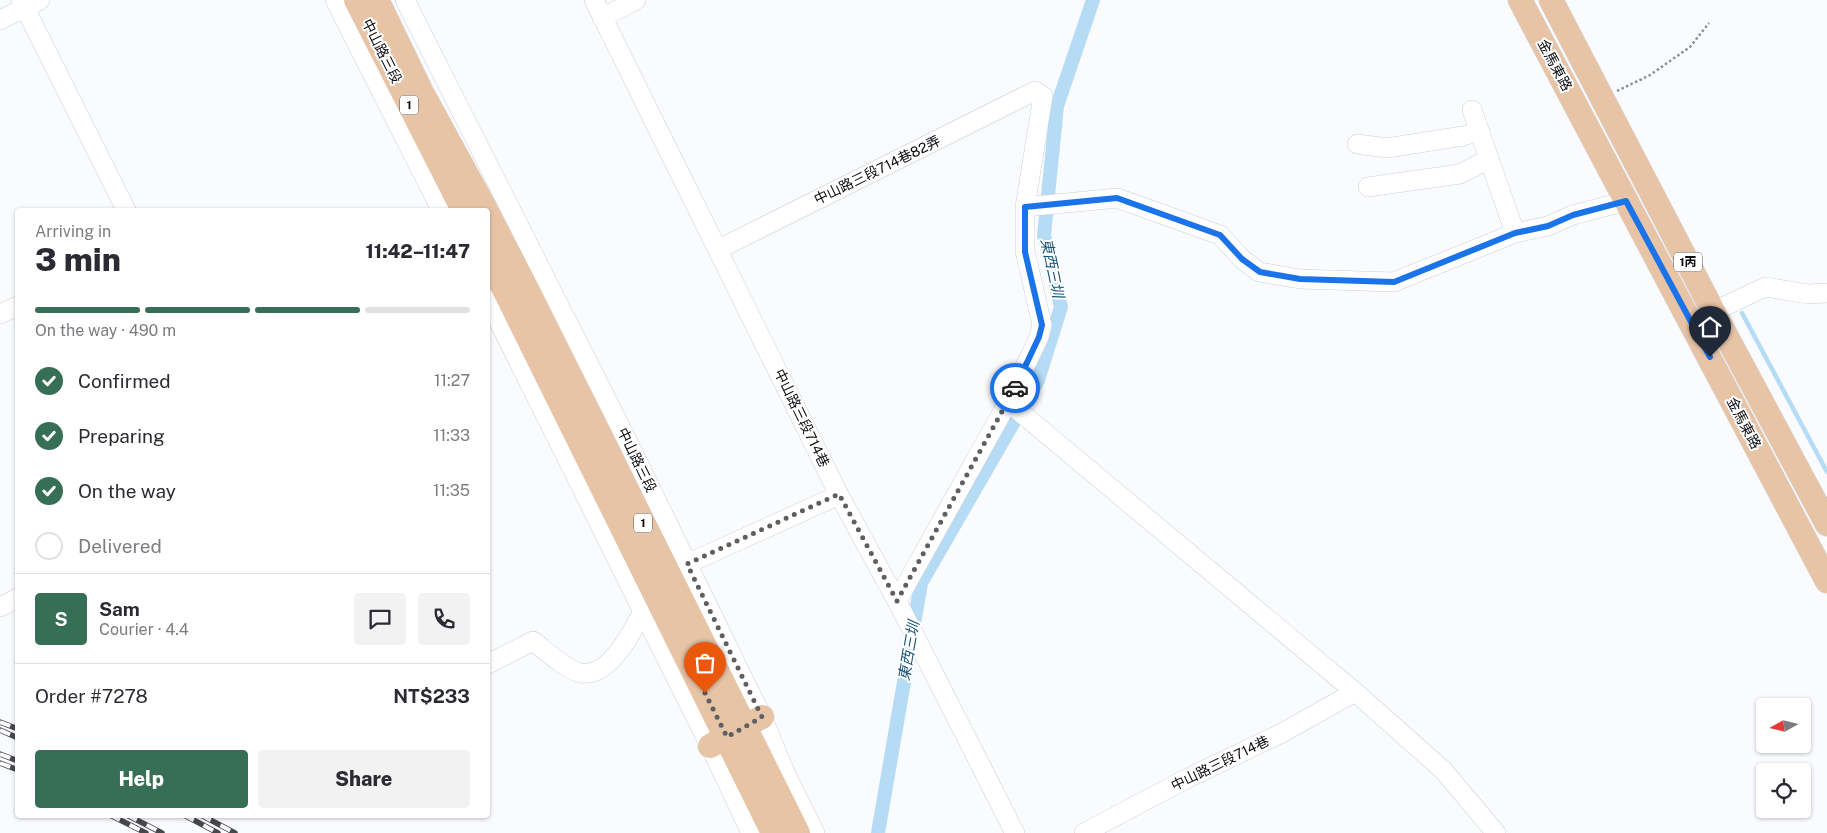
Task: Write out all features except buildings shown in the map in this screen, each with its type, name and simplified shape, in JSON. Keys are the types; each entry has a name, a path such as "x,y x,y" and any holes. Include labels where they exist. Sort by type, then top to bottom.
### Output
{"main road":[{"name":"中山路三段","path":"356,0 361,29 462,208"},
{"name":"1","path":"377,0 421,92"},
{"name":"金馬東路","path":"1520,0 1827,581"},
{"name":"金馬東路","path":"1551,0 1713,311 1827,524"},
{"name":"中山路三段","path":"421,92 485,208"},
{"name":"中山路三段","path":"490,218 533,302 736,732 773,833"},
{"name":"中山路三段","path":"490,267 497,304 736,732 798,833"}],"street":[{"path":"323,0 361,29"},
{"name":"中山路三段","path":"335,0 361,29 378,88 440,208"},
{"name":"1","path":"405,0 478,144"},
{"name":"中山路三段714巷","path":"594,0 839,494 897,601 1015,833"},
{"path":"602,18 636,0"},
{"path":"0,20 29,2 125,208"},
{"path":"421,92 478,144"},
{"name":"中山路三段714巷82弄","path":"718,249 1035,92 1043,96 1025,207"},
{"path":"453,95 458,127 457,155"},
{"path":"1472,110 1515,233"},
{"path":"1357,144 1387,148 1463,136 1480,131"},
{"name":"中山路三段","path":"478,144 625,436 687,564 736,732 752,833"},
{"path":"1368,187 1460,174 1489,158"},
{"path":"897,601 1008,402 1039,337 1042,325 1025,252 1025,207 1117,198 1220,235 1242,259 1260,272 1300,279 1394,282 1515,233 1548,226 1573,215 1626,201"},
{"path":"1692,323 1765,286 1808,294 1827,294"},
{"name":"中山路三段","path":"497,304 643,611 736,732 787,777 815,833"},
{"path":"0,314 15,307"},
{"path":"1008,402 1355,692 1443,770 1496,833"},
{"path":"687,564 839,494"},
{"path":"0,607 15,600"},
{"path":"490,663 533,641 573,669 582,673 591,672 608,663 617,653 630,635 643,611"},
{"name":"中山路三段714巷","path":"1084,833 1188,778 1282,733 1355,692"}],"path":[{"path":"1603,98 1650,75 1690,47 1709,23"}],"waterway":[{"name":"東西三圳","path":"878,833 921,583 1038,380 1061,307 1044,235 1057,106 1093,0"},
{"path":"1742,313 1827,472"}],"railway":[{"path":"0,722 15,728"},
{"path":"0,730 15,737"},
{"path":"0,754 15,760"},
{"path":"0,763 15,769"},
{"path":"116,818 146,833"},
{"path":"133,818 162,833"},
{"path":"190,818 218,833"},
{"path":"207,818 235,833"}],"way so far":[{"path":"705,693 727,737 762,717 687,564 839,494 897,601 1015,388"}],"route":[{"path":"1015,388 1039,337 1042,325 1025,252 1025,207 1117,198 1220,235 1242,259 1260,272 1300,279 1394,282 1515,233 1548,226 1573,215 1626,201 1710,357"}]}
